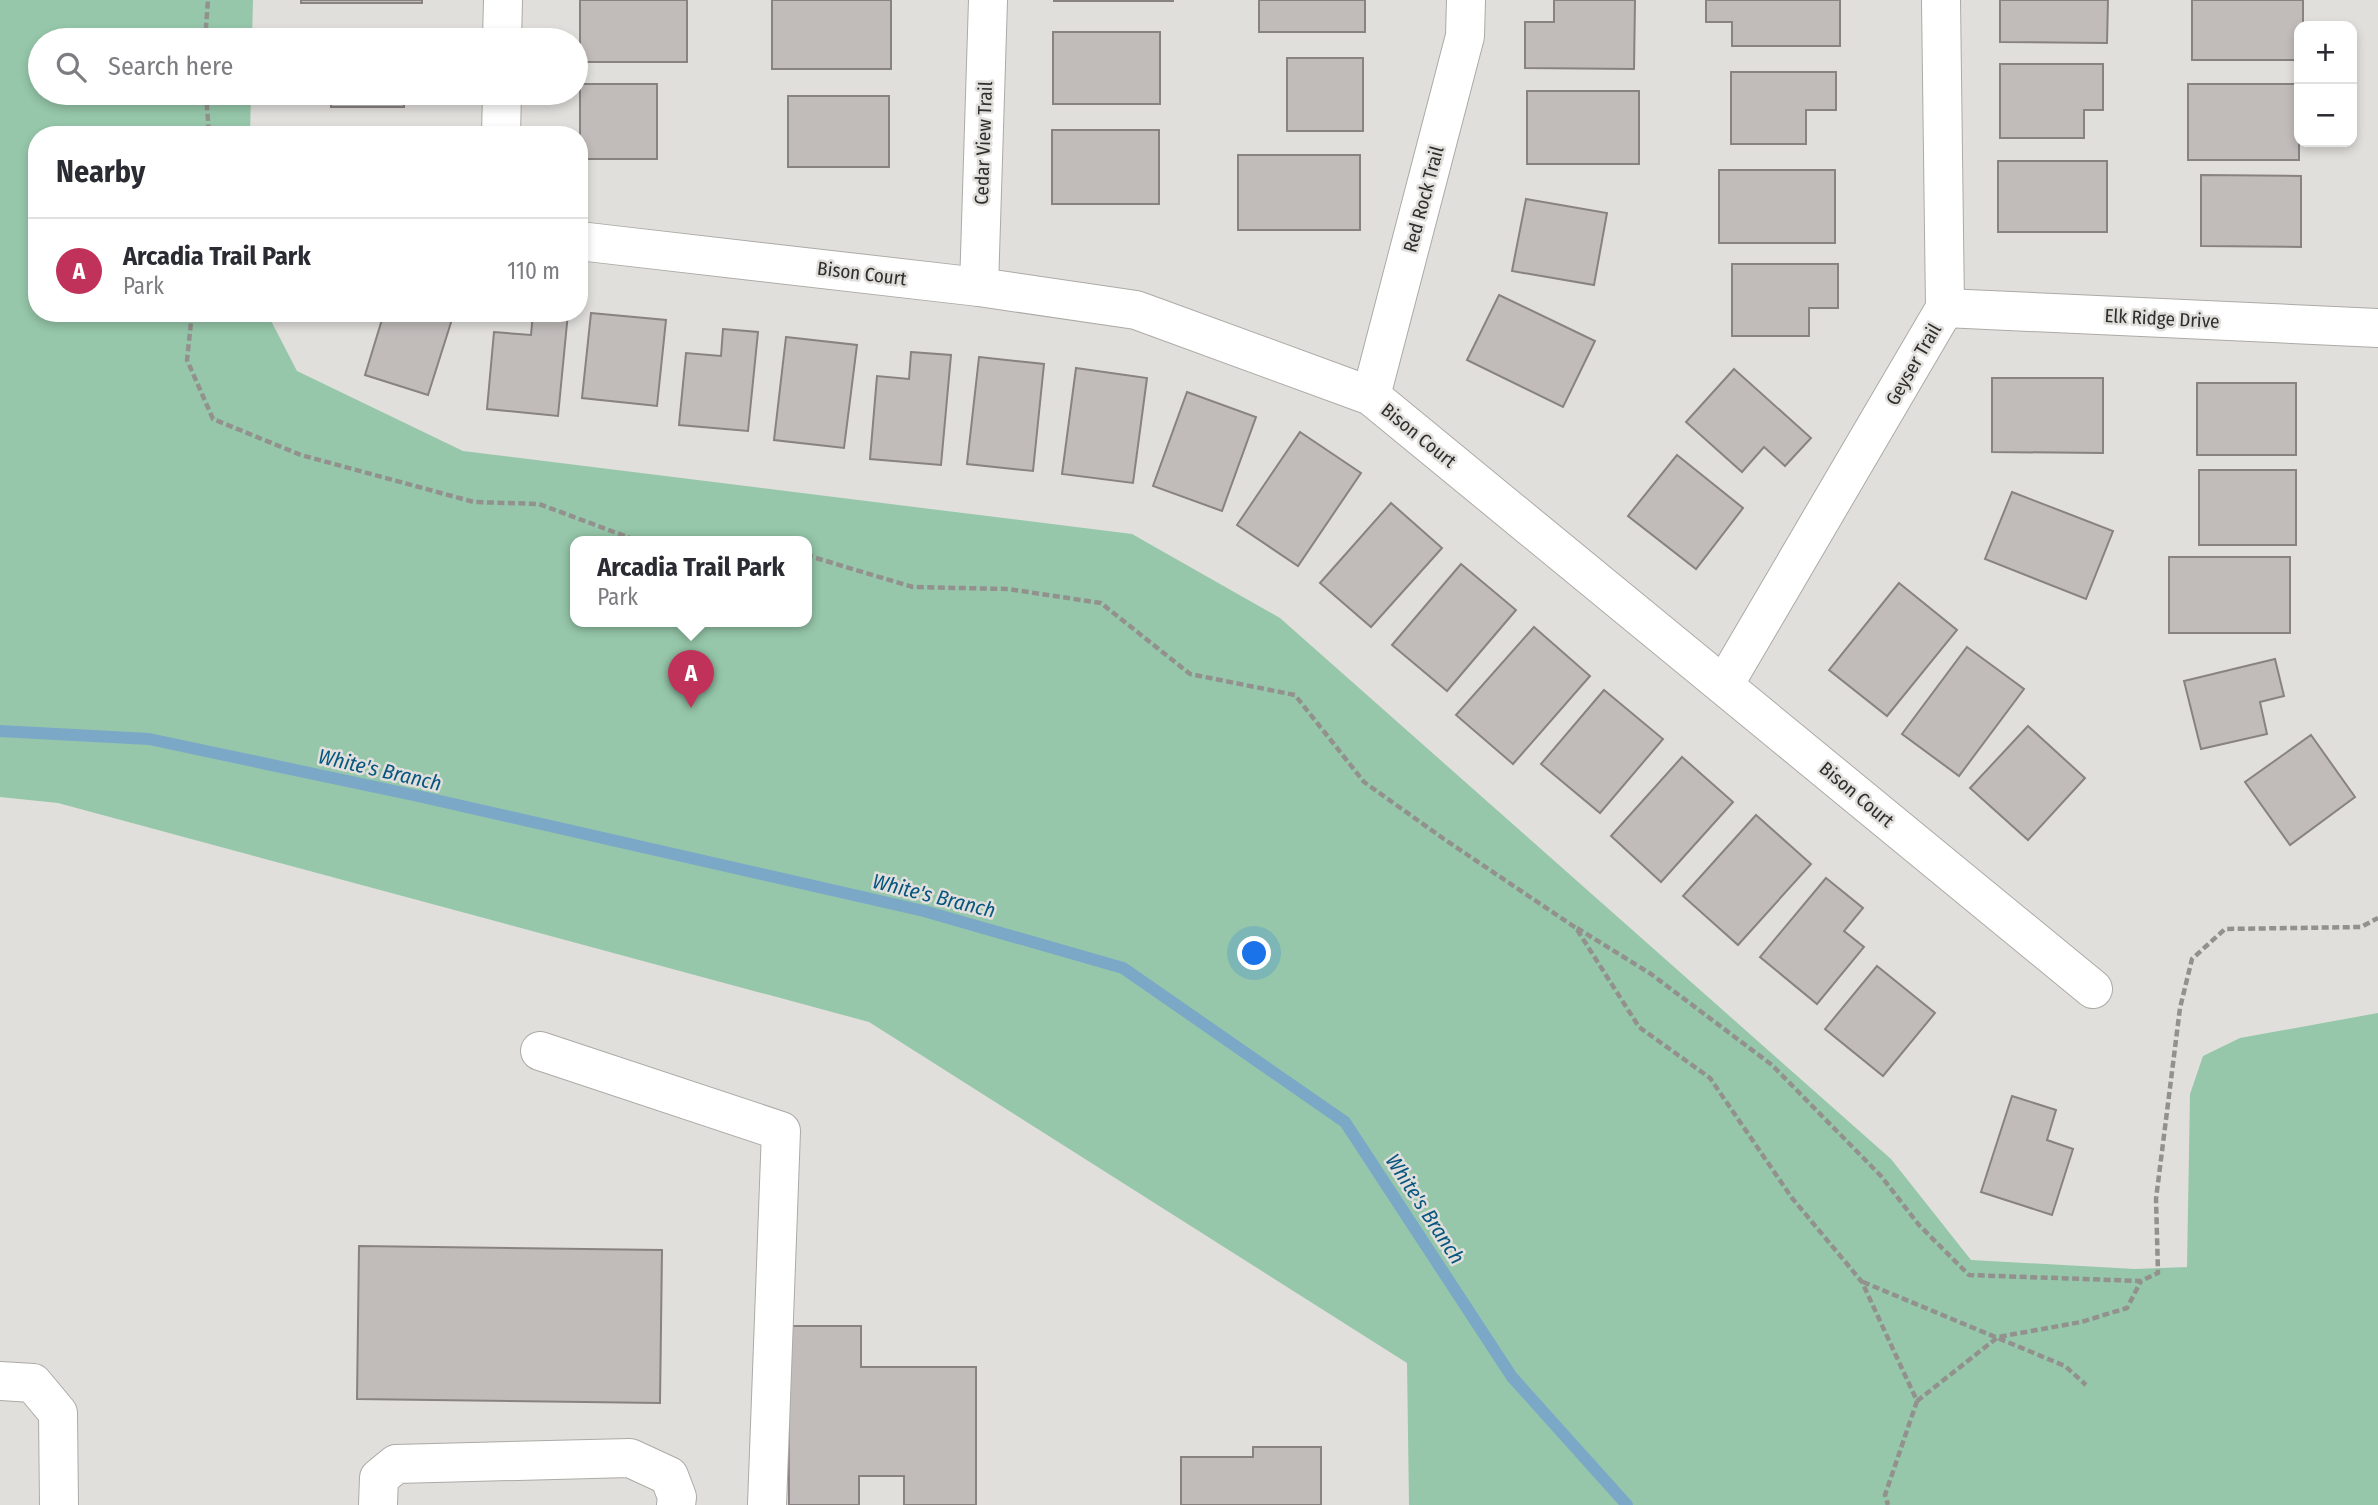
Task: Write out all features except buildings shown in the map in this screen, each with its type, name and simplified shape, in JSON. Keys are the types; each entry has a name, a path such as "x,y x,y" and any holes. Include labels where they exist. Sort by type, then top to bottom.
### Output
{"street":[{"path":"502,28 503,0"},
{"name":"Cedar View Trail","path":"979,287 988,0"},
{"name":"Red Rock Trail","path":"1371,396 1465,36 1466,0"},
{"name":"Geyser Trail","path":"1724,685 1945,308 1941,0"},
{"path":"501,126 502,105"},
{"name":"Bison Court","path":"588,242 979,287 1136,310 1371,396 2093,989"},
{"name":"Elk Ridge Drive","path":"1945,308 2378,328"},
{"path":"540,1051 781,1131 767,1505"},
{"path":"0,1381 33,1383 58,1413 59,1505"},
{"path":"378,1505 379,1478 396,1464 630,1458 669,1476 677,1497 676,1505"}],"path":[{"path":"206,28 208,0"},
{"path":"207,105 208,126"},
{"path":"191,322 187,360 213,419 301,455 474,502 539,505 624,536"},
{"path":"812,557 913,587 1008,589 1101,603 1190,674 1295,695 1364,782 1576,928 1651,974 1772,1065 1881,1176 1919,1225 1969,1275 2141,1281 2158,1273 2156,1199 2180,1008 2192,959 2225,929 2361,927 2378,918"},
{"path":"1576,928 1639,1027 1710,1078 1792,1198 1862,1282 1917,1401"},
{"path":"1888,1505 1885,1495 1917,1401 1998,1337 2081,1322 2127,1308 2141,1281"},
{"path":"1862,1282 2065,1366 2086,1385"}],"green space":[{"path":"0,0 253,0 252,28 28,28 28,105 251,105 250,126 28,126 28,322 272,322 297,371 463,451 1132,534 1280,618 1891,1159 1971,1260 2135,1269 2187,1267 2190,1094 2203,1056 2240,1038 2378,1013 2378,1505 1409,1505 1407,1363 869,1022 58,803 0,797"}],"waterway":[{"name":"White's Branch","path":"0,731 149,739 418,796 924,911 1123,968 1345,1122 1512,1377 1627,1505"}],"place":[{"name":"Arcadia Trail Park","path":"691,708"}]}
